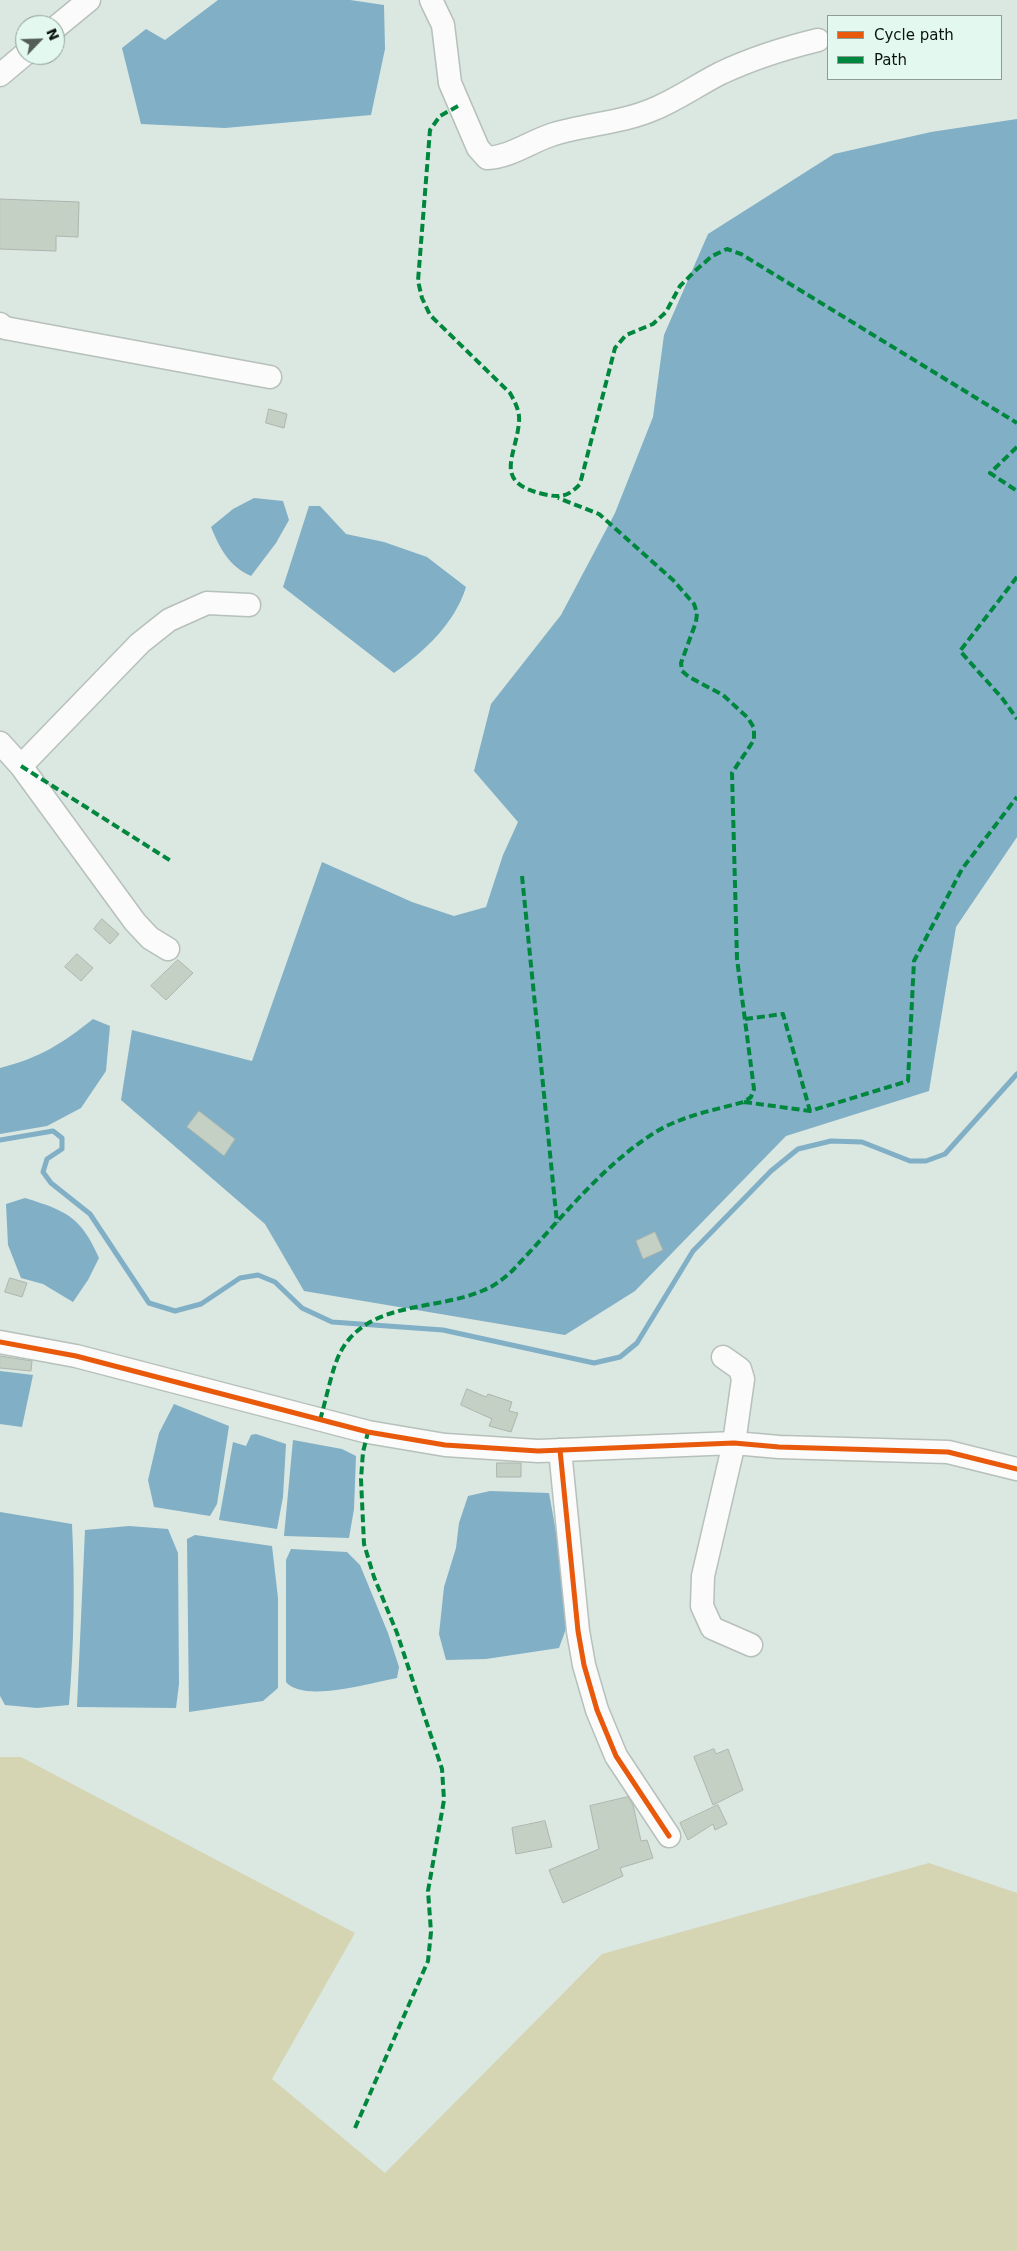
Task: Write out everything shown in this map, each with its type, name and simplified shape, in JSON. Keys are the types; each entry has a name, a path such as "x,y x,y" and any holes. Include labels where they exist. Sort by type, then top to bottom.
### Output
{"street":[{"path":"65,20 89,0"},
{"path":"431,0 443,25 450,83 478,148 487,158 498,158 543,138 578,126 632,117 655,109 721,73 763,55 818,40"},
{"path":"0,74 15,62"},
{"path":"0,324 4,328 270,377"},
{"path":"21,766 140,643 169,620 207,603 249,605"},
{"path":"0,743 21,766 135,922 150,938 168,948"},
{"path":"0,1342 76,1356 368,1432 445,1446 538,1451 734,1443 779,1447 948,1452 1017,1468"},
{"path":"723,1357 740,1369 743,1379 734,1443 703,1576 702,1606 712,1628 751,1646"},
{"path":"560,1450 578,1631 594,1701 616,1756 669,1836"}],"green space":[{"path":"0,1757 21,1757 355,1933 272,2079 385,2173 602,1954 929,1863 1017,1893 1017,2251 0,2251"}],"water":[{"path":"218,0 350,0 384,5 385,49 371,115 225,128 141,124 122,48 146,29 165,40"},
{"path":"1017,119 1017,837 956,927 929,1091 786,1136 635,1291 565,1335 304,1291 265,1224 121,1100 132,1030 252,1061 322,862 412,902 454,916 486,907 503,855 518,822 474,771 491,704 561,615 615,513 653,417 664,335 708,234 834,154 931,132"},
{"path":"254,498 283,501 289,520 276,543 251,576 243,572 226,556 211,527 233,509"},
{"path":"309,506 320,506 346,534 384,542 427,557 466,587 454,613 437,636 394,673 283,587"},
{"path":"93,1019 110,1026 106,1071 81,1108 47,1126 0,1134 0,1068 27,1060 50,1049"},
{"path":"25,1198 52,1207 79,1224 99,1258 88,1280 73,1302 43,1284 21,1278 8,1245 6,1204"},
{"path":"0,1371 33,1375 22,1427 0,1424"},
{"path":"174,1404 229,1426 217,1504 210,1516 154,1507 148,1480 159,1433"},
{"path":"256,1434 286,1444 283,1497 277,1529 219,1520 233,1442 246,1446 251,1435"},
{"path":"293,1440 342,1449 356,1456 354,1509 349,1538 284,1536"},
{"path":"490,1491 549,1493 571,1615 559,1648 486,1659 446,1660 439,1634 444,1587 456,1548 459,1523 468,1496"},
{"path":"0,1512 72,1524 74,1615 69,1705 37,1708 5,1705 0,1696"},
{"path":"129,1526 168,1529 178,1553 179,1684 176,1708 77,1707 85,1530"},
{"path":"195,1535 272,1546 278,1598 278,1688 263,1701 189,1712 187,1539"},
{"path":"291,1549 347,1552 360,1565 388,1633 399,1667 397,1678 338,1690 322,1691 307,1691 295,1688 286,1682 286,1560"}],"building":[{"path":"0,199 79,202 78,237 56,236 56,251 0,249"},
{"path":"269,409 287,414 284,428 266,423"},
{"path":"102,919 119,934 110,944 94,929"},
{"path":"77,954 93,968 81,981 65,967"},
{"path":"178,960 193,973 166,1000 151,986"},
{"path":"199,1111 235,1139 224,1156 187,1127"},
{"path":"655,1232 663,1250 643,1259 636,1241"},
{"path":"10,1278 27,1283 22,1297 5,1292"},
{"path":"0,1356 32,1361 31,1371 0,1368"},
{"path":"467,1389 486,1397 488,1394 512,1402 509,1411 518,1413 511,1432 489,1426 492,1419 461,1405"},
{"path":"497,1463 521,1463 521,1477 497,1477"},
{"path":"714,1749 716,1754 728,1749 743,1790 713,1805 694,1757"},
{"path":"628,1797 633,1805 641,1841 647,1840 653,1858 620,1868 623,1876 563,1903 549,1870 599,1849 590,1806"},
{"path":"718,1805 727,1824 715,1830 713,1824 688,1840 680,1823"},
{"path":"545,1821 552,1847 516,1854 512,1828"}],"waterway":[{"path":"0,1140 53,1131 62,1138 62,1149 47,1159 43,1172 51,1183 90,1214 149,1303 175,1311 201,1304 240,1278 258,1275 275,1282 302,1308 332,1322 443,1330 594,1363 620,1357 637,1343 693,1251 771,1171 798,1149 831,1141 862,1142 910,1161 926,1161 945,1154 1017,1074"}],"marked path":[{"path":"458,106 440,116 430,130 418,281 422,298 430,315 510,393 514,400 518,410 519,422 512,457 512,475 517,483 527,489 559,496 572,492 580,484 615,348 626,335 653,324 666,312 680,286 712,256 727,249 741,254 1017,423"},
{"path":"1017,447 990,473 1017,491"},
{"path":"320,1420 338,1358 353,1335 369,1323 386,1315 466,1297 496,1284 512,1271 597,1180 634,1147 654,1133 675,1122 744,1102 751,1097 754,1089 737,959 732,773 754,740 754,728 748,718 723,695 689,677 682,671 681,663 696,622 697,613 694,604 673,580 599,514 558,498"},
{"path":"1017,577 960,651 1002,698 1017,719"},
{"path":"21,766 171,861"},
{"path":"744,1102 810,1111 908,1081 914,961 962,869 1017,797"},
{"path":"522,876 557,1223"},
{"path":"745,1019 783,1014 810,1111"},
{"path":"355,2128 428,1961 431,1932 428,1891 444,1800 442,1769 397,1633 374,1577 364,1544 361,1479 363,1452 368,1432"}],"cycle path":[{"path":"0,1342 76,1356 368,1432 445,1445 538,1451 734,1443 779,1447 948,1452 1017,1469"},
{"path":"560,1450 578,1631 584,1665 597,1710 616,1756 669,1836"}]}
